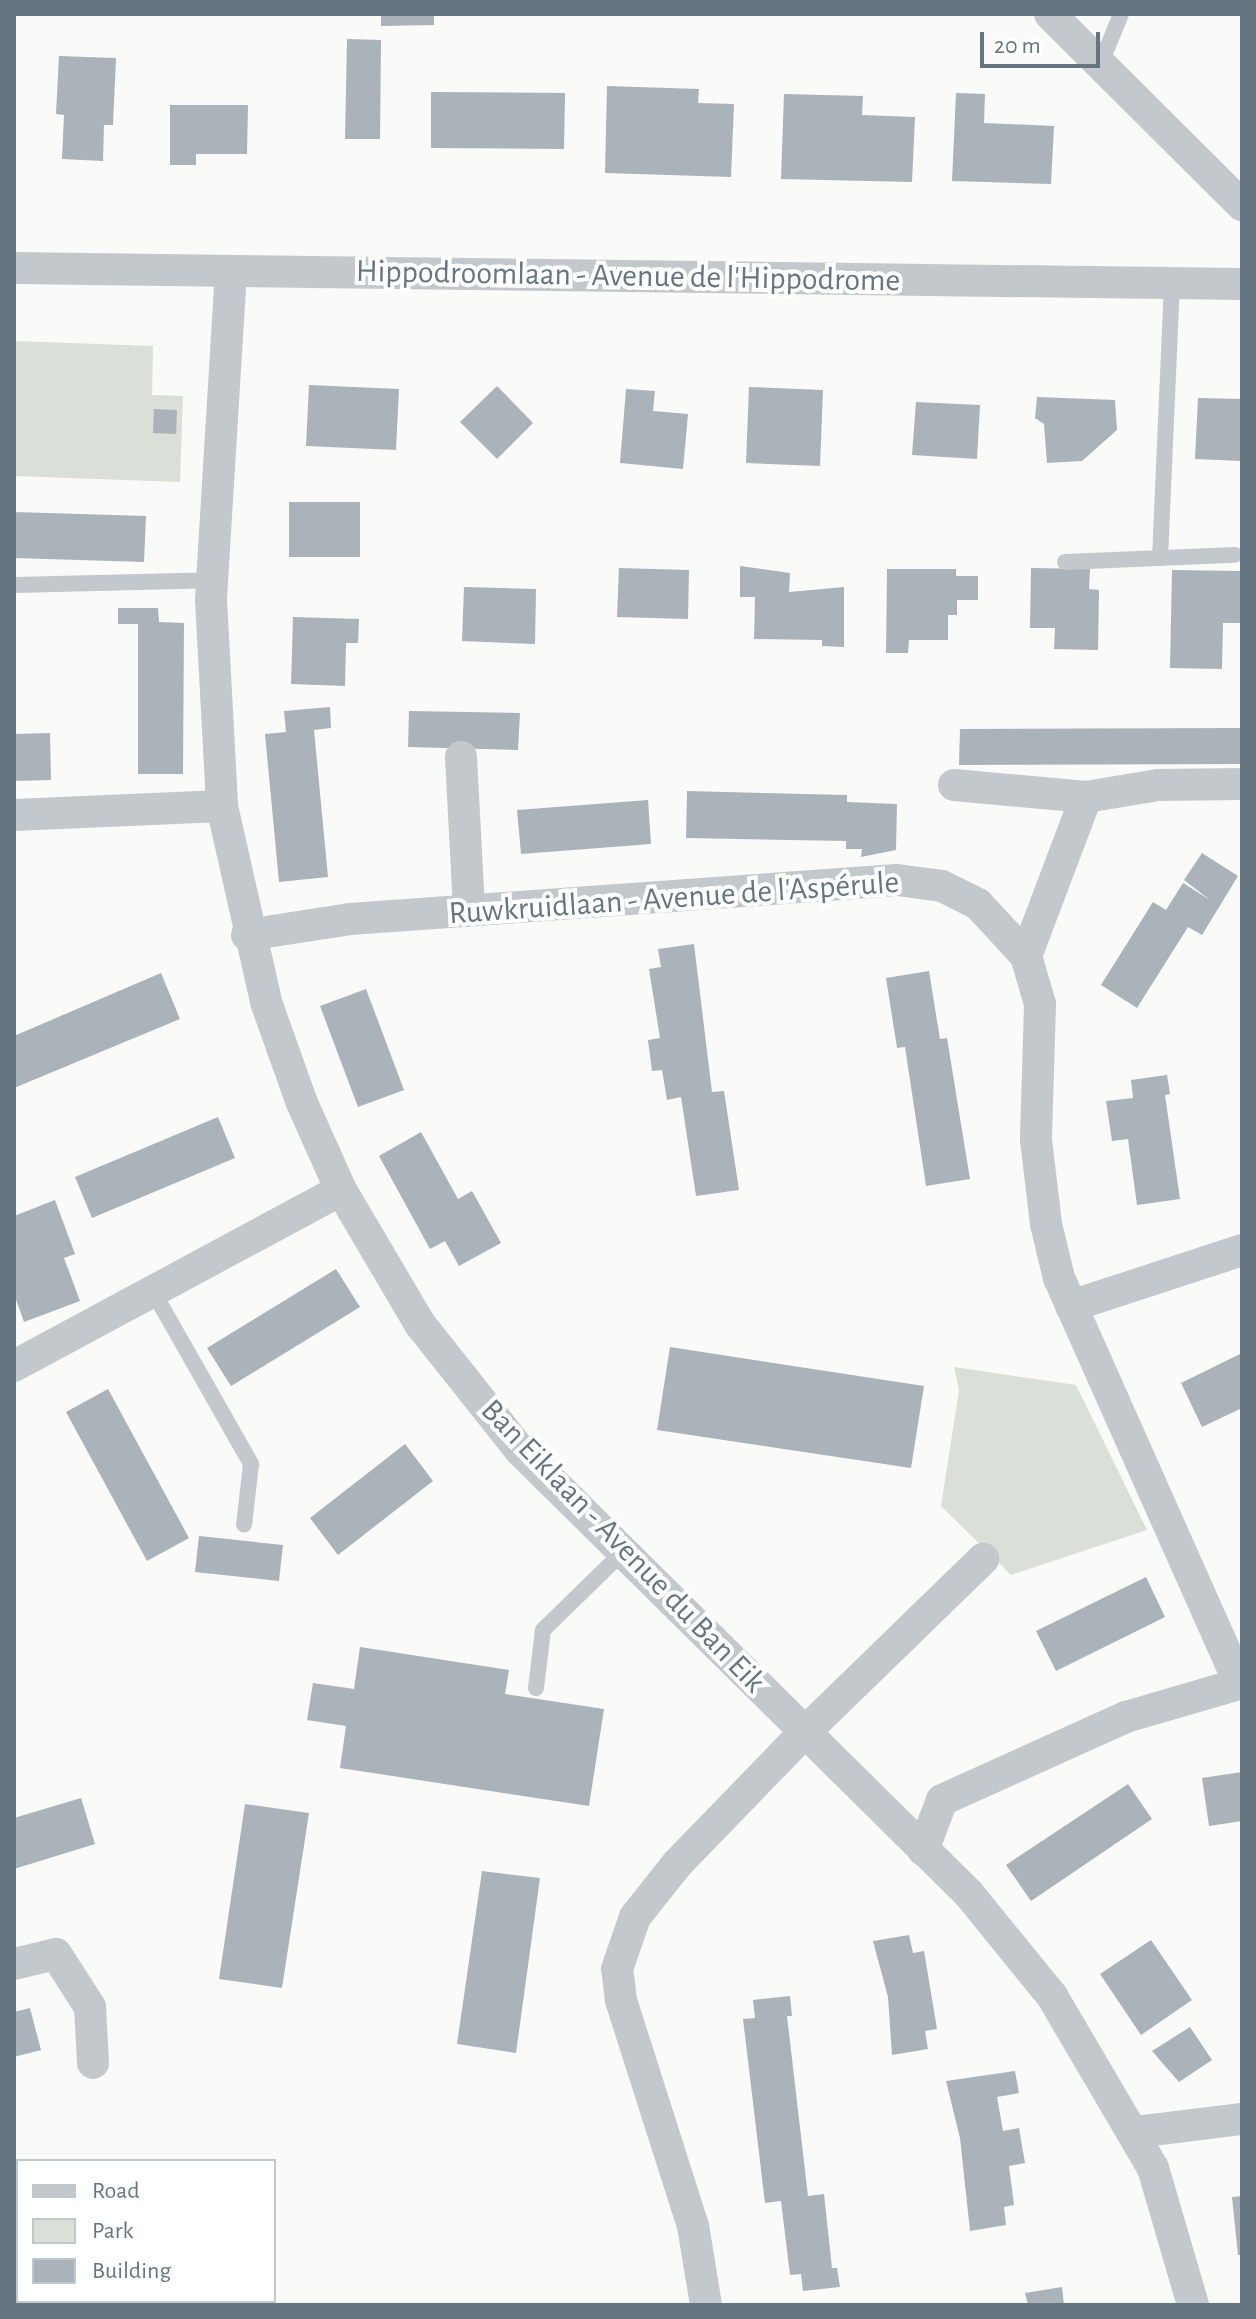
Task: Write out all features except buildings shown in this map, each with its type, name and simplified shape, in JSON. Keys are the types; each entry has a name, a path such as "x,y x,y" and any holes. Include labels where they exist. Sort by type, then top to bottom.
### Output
{"street":[{"path":"1050,14 1242,205"},
{"name":"Hippodroomlaan - Avenue de l'Hippodrome","path":"14,268 1242,284"},
{"name":"Ban Eiklaan - Avenue du Ban Eik","path":"231,271 212,580 222,806 247,935 302,1103 341,1190 420,1324 520,1450 621,1554 985,1913 1052,1996 1136,2132 1153,2168 1193,2305"},
{"path":"461,757 469,910"},
{"path":"954,785 1086,797 1158,785 1242,784"},
{"path":"1026,956 1086,797"},
{"path":"14,815 222,806"},
{"name":"Ruwkruidlaan - Avenue de l'Aspérule","path":"247,935 350,919 897,880 942,886 978,904 1026,956 1040,1004 1036,1140 1046,1224 1071,1306 1240,1683"},
{"path":"14,1366 341,1190"},
{"path":"1071,1306 1242,1250"},
{"path":"706,2305 693,2226 628,2030 617,1969 635,1917 651,1894 804,1733 983,1559"},
{"path":"923,1850 942,1800 1126,1717 1240,1683"},
{"path":"14,1964 56,1954 90,2007 93,2063"},
{"path":"1136,2132 1242,2119"}],"lane":[{"path":"1101,63 1121,14"},
{"path":"1160,558 1172,283"},
{"path":"1065,562 1235,555"},
{"path":"14,585 212,580"},
{"path":"154,1293 251,1464 244,1525"},
{"path":"536,1688 543,1630 621,1554"}],"green space":[{"path":"14,341 153,346 152,395 183,396 180,482 14,476"},
{"path":"954,1367 1076,1385 1147,1530 1011,1575 941,1506 959,1390"}]}
